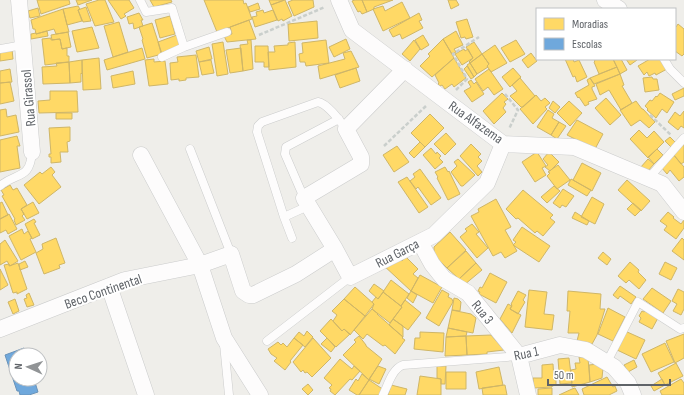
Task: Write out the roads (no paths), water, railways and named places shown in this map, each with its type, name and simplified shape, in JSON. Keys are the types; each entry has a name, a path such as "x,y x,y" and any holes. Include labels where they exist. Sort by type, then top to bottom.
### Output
{"street":[{"name":"Rua Girassol","path":"19,0 32,152"},
{"path":"606,0 618,8"},
{"name":"Rua Alfazema","path":"339,1 352,30 503,144 574,147 662,184 684,212"},
{"path":"350,277 335,249 306,202 361,164 361,157 342,124 405,70"},
{"name":"Rua Garça","path":"350,277 434,235 487,183 503,144"},
{"path":"141,155 200,265 224,338 260,395"},
{"name":"Rua 3","path":"420,242 432,264 444,279 468,293 519,356 528,395"},
{"path":"231,254 243,291 249,295 253,295 296,274 335,249"},
{"name":"Beco Continental","path":"0,328 125,280 200,265 231,254"},
{"path":"109,286 146,395"},
{"name":"Rua 1","path":"519,356 560,345 586,350 614,367 628,383 633,395"}],"lane":[{"path":"140,0 146,12 172,8 184,47"},
{"path":"162,57 184,47 227,32"},
{"path":"0,49 23,44"},
{"path":"665,60 684,83"},
{"path":"284,217 306,202 285,154 286,147 342,124 323,104 318,102 262,122 258,126 257,132 284,217 292,238"},
{"path":"648,178 682,140"},
{"path":"190,149 231,254"},
{"path":"0,186 26,173 31,163 32,152"},
{"name":"Rua Garça","path":"267,341 350,277"},
{"path":"607,362 638,302 680,330 684,328"},
{"path":"224,338 229,395"},
{"name":"Rua 1","path":"383,395 394,372 398,367 404,365 519,356"}]}
